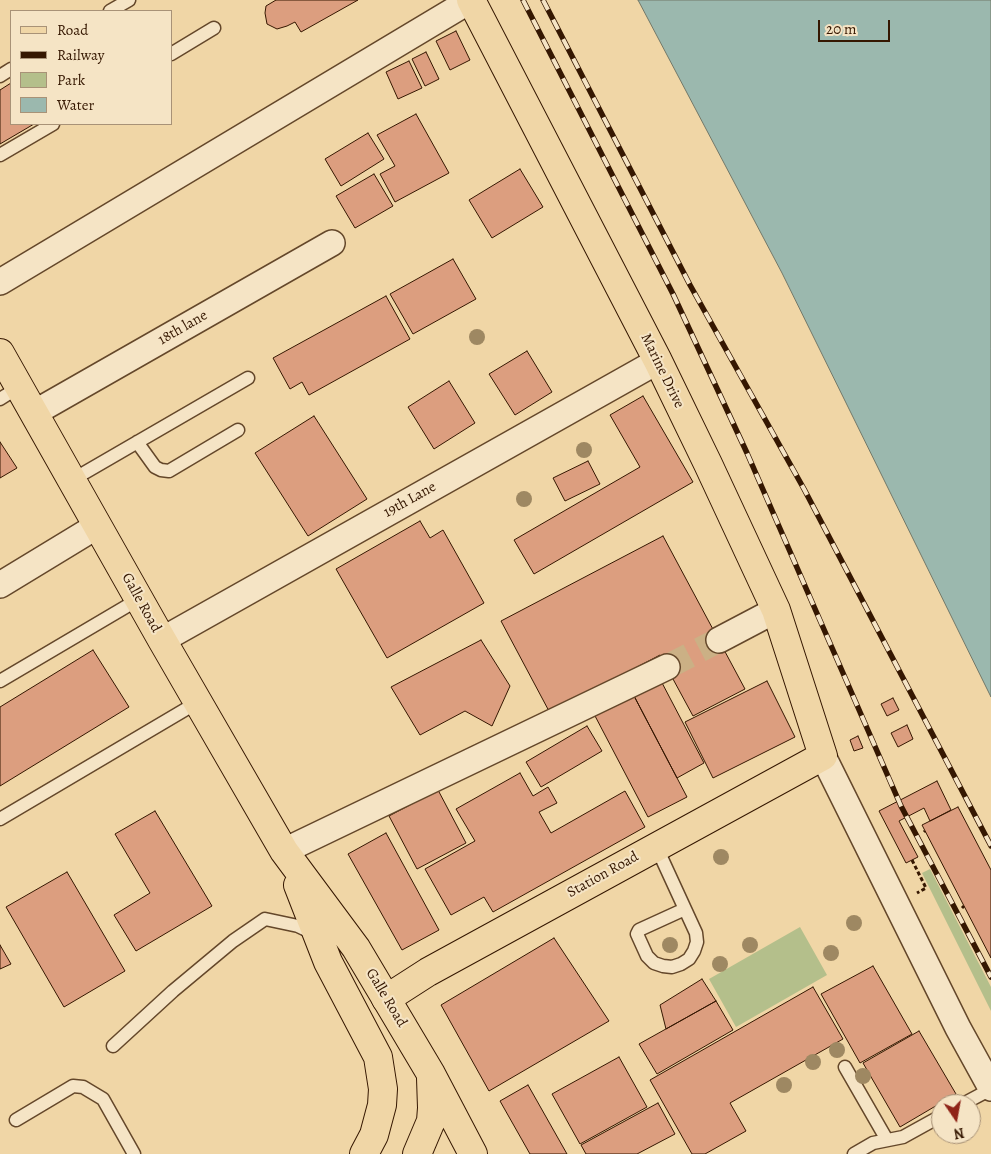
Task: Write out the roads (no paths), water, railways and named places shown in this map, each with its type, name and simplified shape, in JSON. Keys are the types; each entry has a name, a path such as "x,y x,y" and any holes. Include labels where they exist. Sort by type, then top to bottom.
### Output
{"main road":[{"name":"Marine Drive","path":"471,0 658,361 776,610 823,756"},
{"name":"Galle Road","path":"0,354 9,393 34,413 284,851 356,948 431,1074 474,1154"},
{"name":"Station Road","path":"386,999 428,972 823,756"},
{"name":"Galle Road","path":"284,851 328,962 378,1057 383,1089 379,1121 364,1154"},
{"path":"417,1154 431,1122 431,1074"}],"street":[{"path":"0,282 471,0"},
{"name":"18th lane","path":"34,413 332,243"},
{"name":"19th Lane","path":"162,640 658,361"},
{"path":"0,585 97,526"},
{"path":"719,640 776,610"},
{"path":"284,851 667,667"},
{"path":"823,756 958,1028 991,1089"}],"lane":[{"path":"112,10 129,0"},
{"path":"172,53 214,28"},
{"path":"0,155 51,125"},
{"path":"72,480 248,378"},
{"path":"138,442 155,467 161,470 169,470 238,430"},
{"path":"0,681 139,599"},
{"path":"0,819 198,702"},
{"path":"656,846 685,909 696,933 697,942 689,959 681,964 672,967 654,963 647,956 637,934 638,930 685,909"},
{"path":"113,1046 173,991 233,941 265,919 298,926 318,935"},
{"path":"845,1067 887,1140"},
{"path":"16,1120 73,1086 83,1087 103,1098 134,1154"},
{"path":"854,1154 873,1143 903,1137 931,1122"}],"water":[{"path":"638,0 991,0 991,697 782,273"}],"tunnel":[{"path":"667,667 719,640"}],"railway":[{"path":"523,0 673,294 747,453 901,806 991,977"},
{"path":"543,0 690,285 804,489 991,846"}]}
